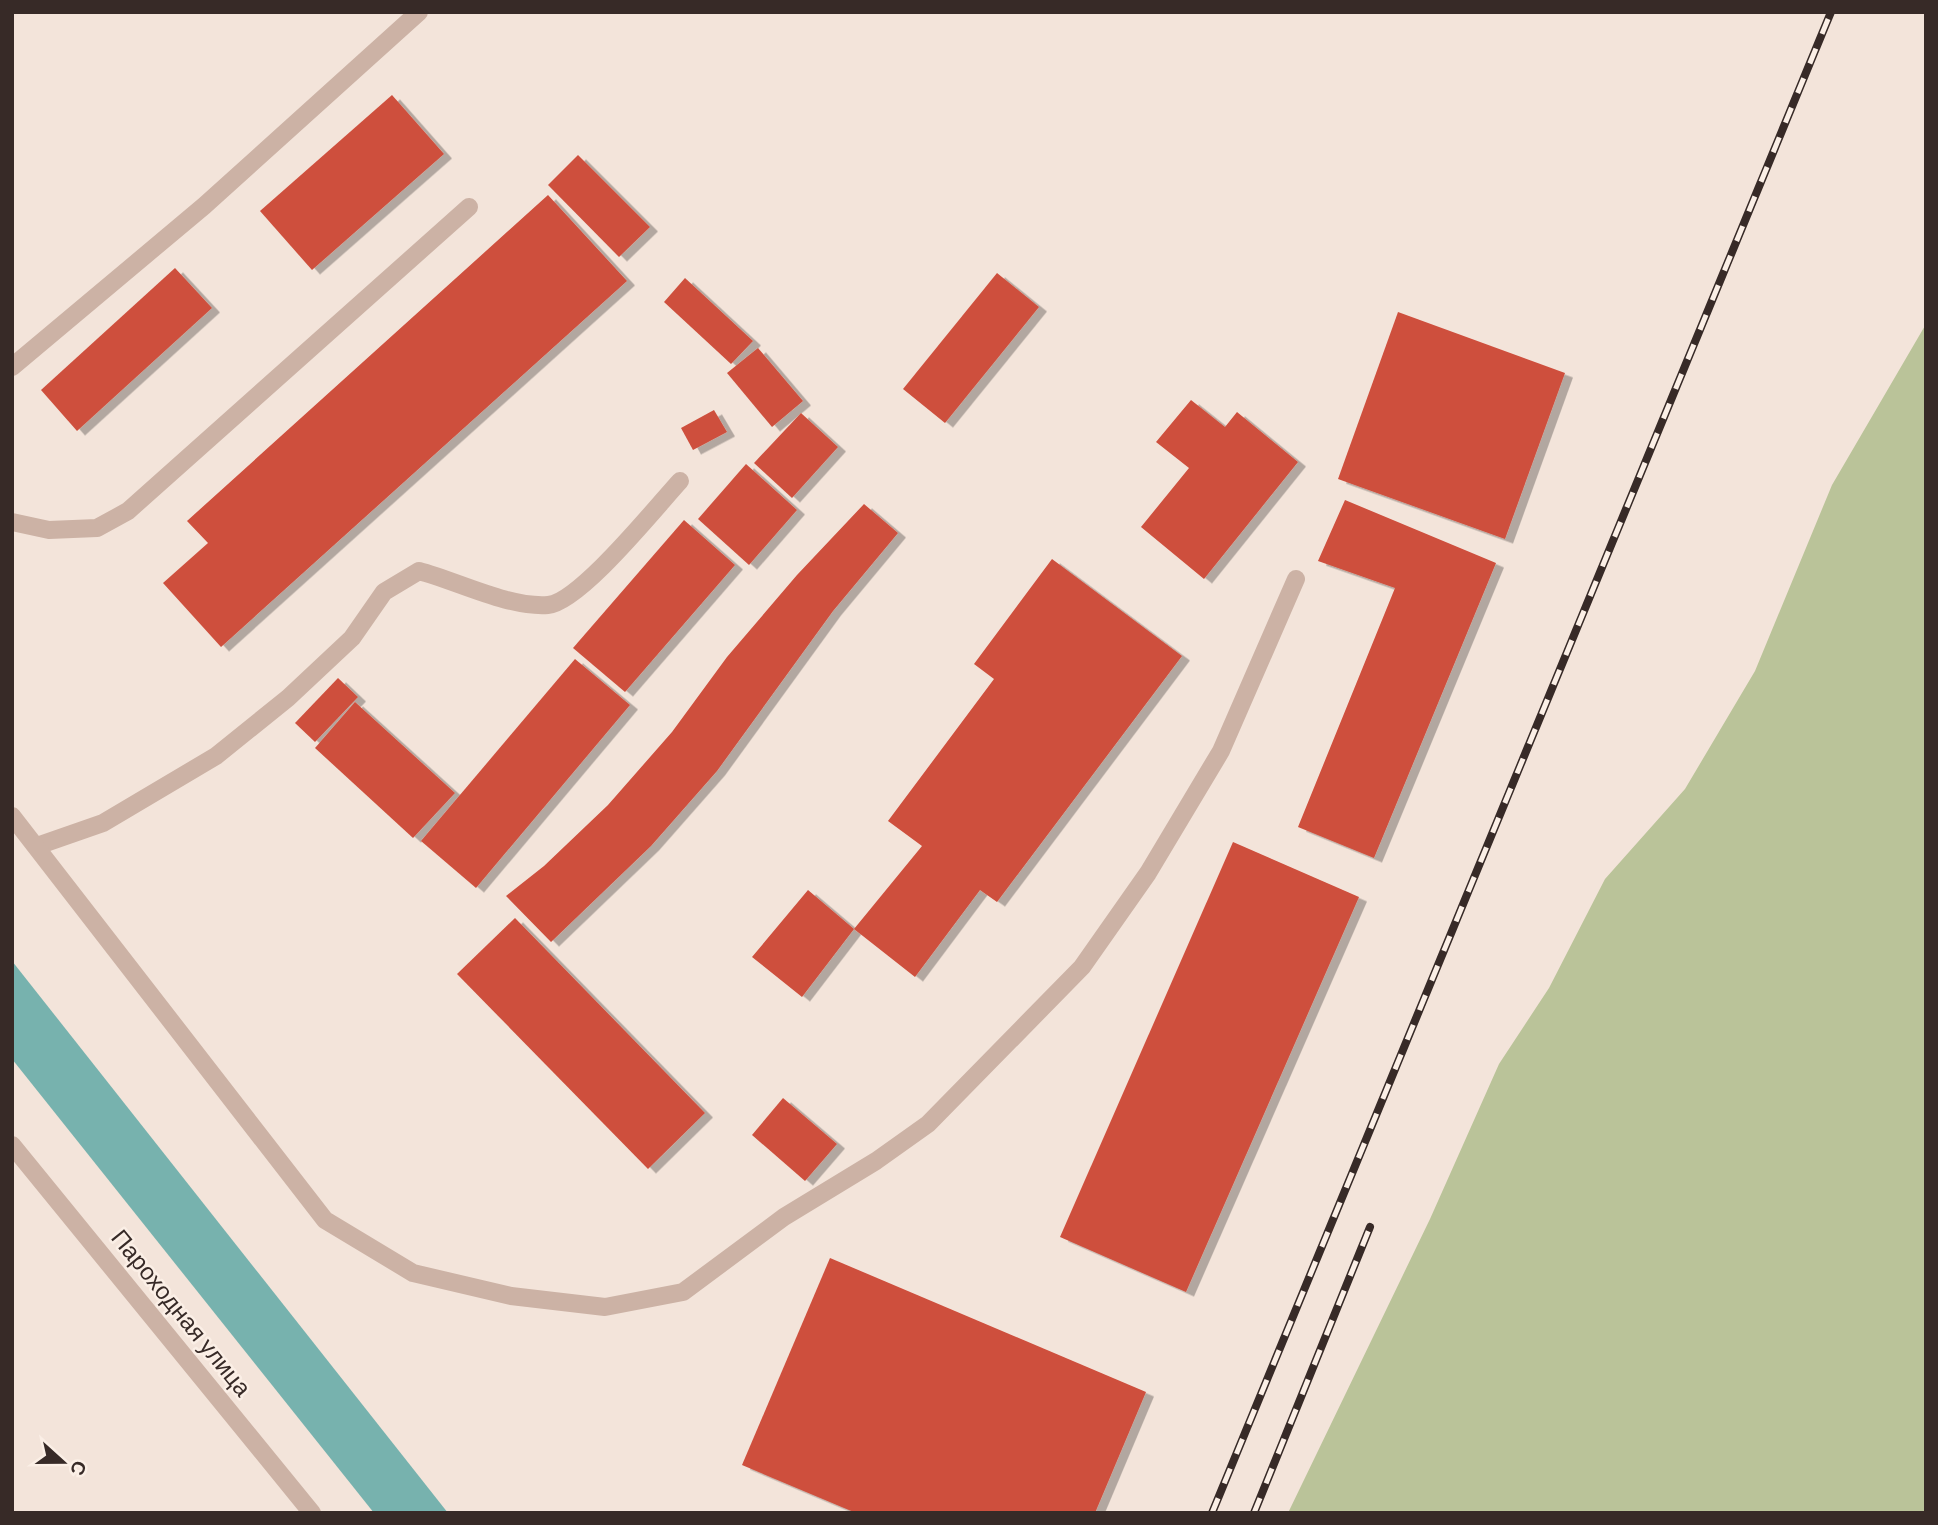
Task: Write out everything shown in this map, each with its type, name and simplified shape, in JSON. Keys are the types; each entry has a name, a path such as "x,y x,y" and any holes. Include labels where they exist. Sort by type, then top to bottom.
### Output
{"street":[{"path":"12,367 204,206 419,12"},
{"path":"12,522 49,530 97,528 128,511 469,207"},
{"path":"37,846 103,822 216,756 288,698 352,638 384,592 419,571 510,600 550,605 588,581 680,481"},
{"path":"12,816 325,1220 413,1273 512,1296 605,1307 683,1292 784,1217 876,1161 929,1124 1082,967 1147,873 1221,751 1296,579"},
{"name":"Пароходная улица","path":"12,1145 312,1513"}],"green space":[{"path":"1926,324 1926,1513 1288,1513 1430,1219 1499,1064 1549,988 1605,879 1685,789 1755,671 1832,485"}],"water":[{"path":"12,961 448,1513 374,1513 12,1059"}],"building":[{"path":"392,95 444,154 312,270 260,211"},
{"path":"578,155 650,227 619,257 548,185"},
{"path":"548,195 627,281 221,647 163,583 208,543 187,521"},
{"path":"175,268 212,308 77,431 41,390"},
{"path":"997,273 1039,307 945,423 903,389"},
{"path":"685,278 753,341 731,364 664,302"},
{"path":"1398,312 1565,373 1505,539 1338,479"},
{"path":"758,348 803,401 772,427 727,373"},
{"path":"1191,400 1225,427 1237,412 1298,462 1204,579 1141,527 1189,468 1156,442"},
{"path":"714,410 727,432 693,450 681,428"},
{"path":"801,413 838,447 792,498 754,463"},
{"path":"746,464 797,510 749,565 698,519"},
{"path":"1345,500 1496,563 1374,858 1298,827 1395,588 1318,561"},
{"path":"864,504 898,533 833,611 717,771 651,846 551,942 506,896 544,866 608,805 672,732 727,657 797,575"},
{"path":"684,520 735,565 625,692 573,648"},
{"path":"1052,559 1182,656 997,902 980,890 915,977 854,929 922,846 888,821 994,679 974,664"},
{"path":"575,659 630,705 476,888 421,841"},
{"path":"338,678 358,697 315,742 295,723"},
{"path":"355,702 455,793 413,838 315,748"},
{"path":"1233,842 1359,897 1186,1292 1060,1237"},
{"path":"808,890 854,929 802,997 752,957"},
{"path":"515,918 705,1113 648,1169 457,974"},
{"path":"783,1098 837,1144 805,1181 752,1135"},
{"path":"830,1258 1146,1392 1095,1513 856,1513 742,1465"}],"railway":[{"path":"1212,1513 1831,12"},
{"path":"1254,1513 1370,1227"}]}
